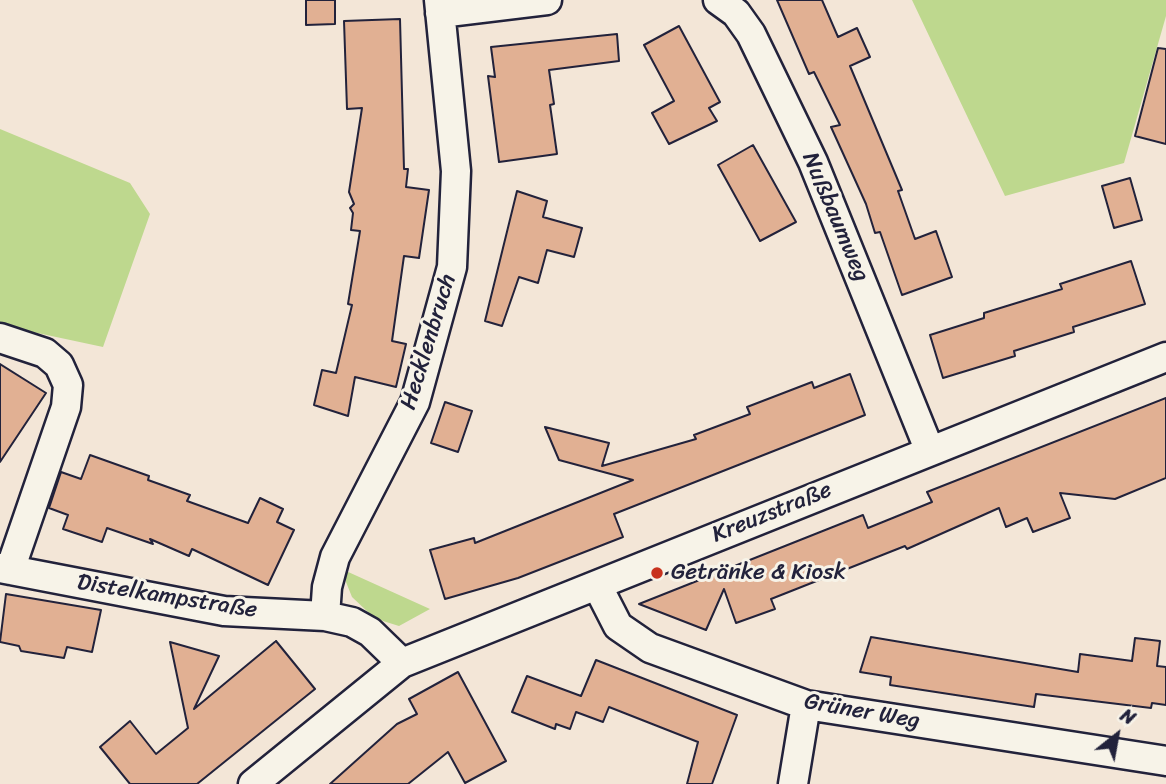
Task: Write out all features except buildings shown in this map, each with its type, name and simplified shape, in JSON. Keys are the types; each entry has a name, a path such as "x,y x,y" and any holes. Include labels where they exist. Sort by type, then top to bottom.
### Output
{"street":[{"path":"439,7 547,0"},
{"name":"Nußbaumweg","path":"718,0 736,13 751,34 813,162 929,449"},
{"name":"Hecklenbruch","path":"325,616 327,587 335,557 415,402 452,267 456,171 439,7"},
{"name":"Distelkampstraße","path":"0,338 45,353 59,365 68,385 66,407 5,569 224,611 325,616"},
{"name":"Kreuzstraße","path":"253,784 402,663 929,449 1166,357"},
{"name":"Grüner Weg","path":"597,585 618,626 650,648 806,705 1163,769"},
{"path":"325,616 352,622 370,632 402,663"},
{"path":"793,784 806,705"}],"green space":[{"path":"912,0 1166,0 1166,16 1124,163 1005,196"},
{"path":"0,129 130,183 150,214 103,347 0,325"},
{"path":"346,571 430,609 399,626 383,621 370,614 352,597 346,582"}],"place":[{"name":"Getränke & Kiosk","path":"657,573"}]}
